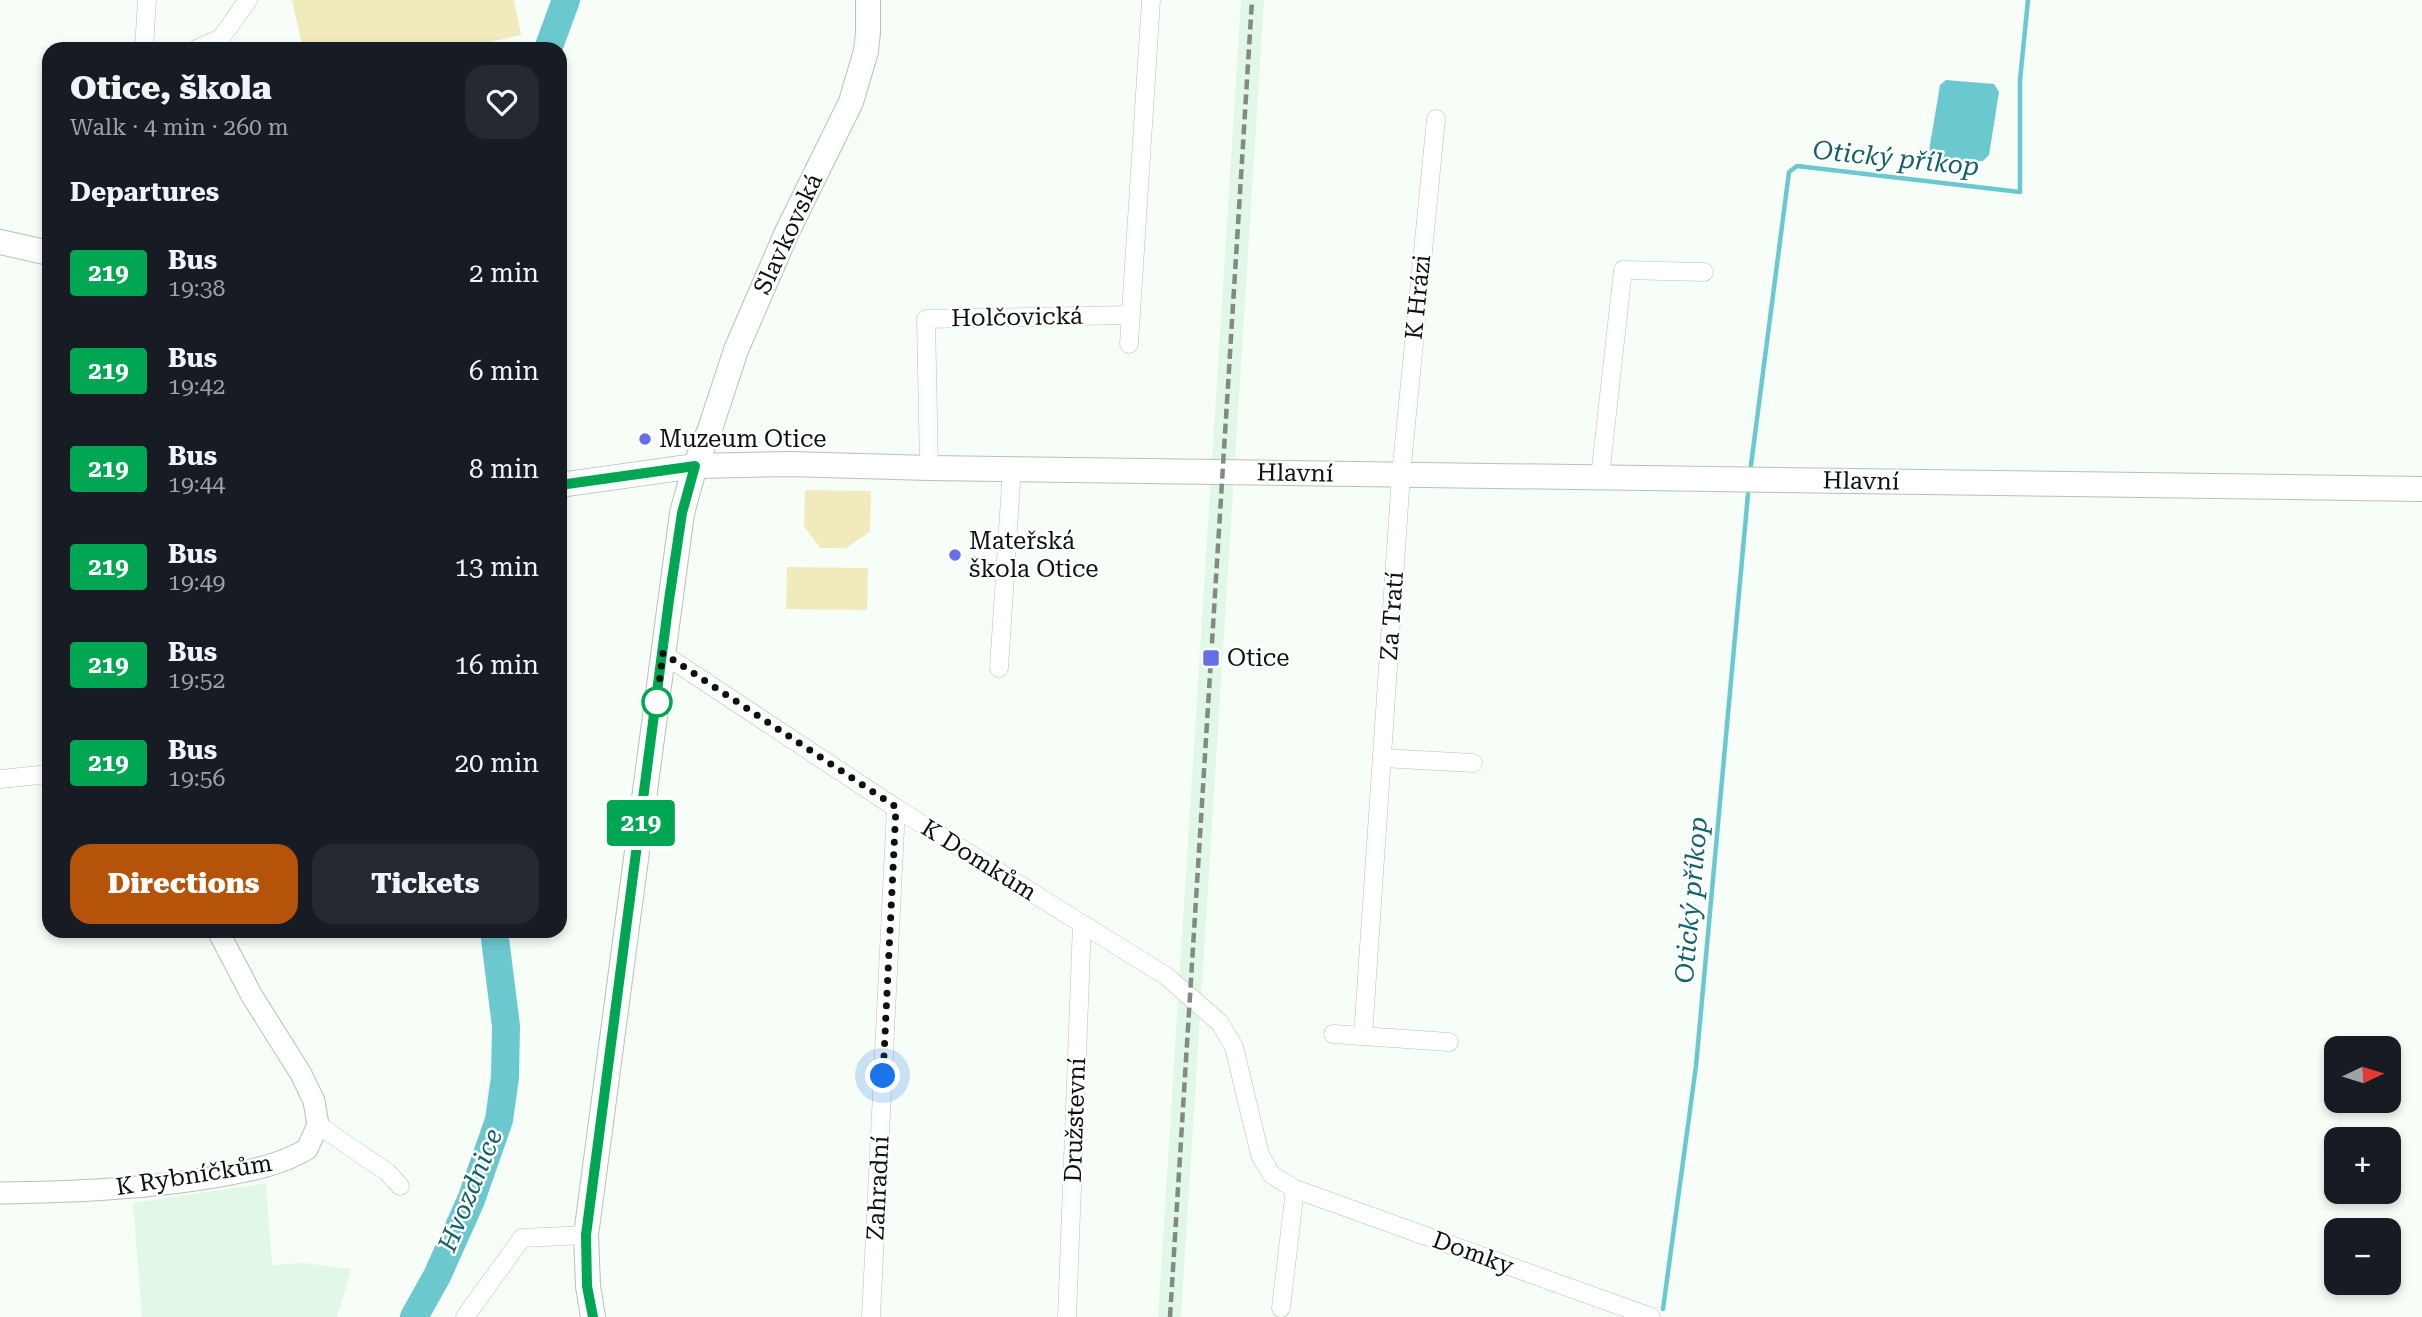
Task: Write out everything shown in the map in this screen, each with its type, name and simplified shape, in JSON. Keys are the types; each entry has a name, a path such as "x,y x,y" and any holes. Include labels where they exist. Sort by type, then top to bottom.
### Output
{"main road":[{"name":"Slavkovská","path":"593,1317 587,1286 586,1235 682,513 695,466 736,350 787,232 850,102 866,51 868,0"},
{"path":"0,242 42,251"},
{"name":"Hlavní","path":"567,484 695,466 790,464 2422,489"}],"street":[{"path":"144,42 147,0"},
{"path":"212,42 221,38 248,0"},
{"path":"1129,344 1151,0"},
{"name":"K Hrázi","path":"1401,474 1436,119"},
{"path":"1600,478 1623,270 1704,272"},
{"name":"Holčovická","path":"929,468 926,319 1131,315"},
{"path":"999,668 1012,468"},
{"name":"Za Tratí","path":"1363,1036 1401,474"},
{"name":"K Domkům","path":"663,653 896,807 1166,976 1189,997"},
{"path":"1382,758 1473,763"},
{"path":"0,779 42,775"},
{"name":"Zahradní","path":"871,1317 896,807"},
{"name":"Družstevní","path":"1067,1317 1082,924"},
{"path":"222,938 246,984 301,1074 314,1101 318,1125 387,1172 400,1186"},
{"name":"Domky","path":"1189,997 1220,1023 1234,1047 1260,1155 1272,1175 1295,1189 1651,1317"},
{"path":"1333,1034 1449,1042"},
{"name":"K Rybníčkům","path":"0,1193 123,1189 197,1180 269,1166 307,1149 318,1125"},
{"path":"1281,1308 1295,1189"},
{"path":"465,1317 522,1238 586,1235"}],"shaded area":[{"path":"292,0 514,0 521,35 488,42 301,42"},
{"path":"1241,0 1264,0 1181,1317 1158,1317"},
{"path":"805,490 871,491 870,532 846,548 820,548 804,526"},
{"path":"787,567 868,568 867,610 786,609"},
{"path":"266,1183 272,1265 305,1263 351,1269 337,1317 142,1317 133,1203"}],"water":[{"path":"1946,80 1994,84 1999,92 1989,155 1983,161 1950,162 1929,151 1940,85"}],"waterway":[{"name":"Hvozdnice","path":"551,42 566,0"},
{"name":"Otický příkop","path":"1751,465 1789,172 1797,166 2020,192 2020,80 2028,0"},
{"name":"Otický příkop","path":"1663,1309 1696,1066 1748,494"},
{"name":"Hvozdnice","path":"414,1317 437,1276 471,1200 499,1120 505,1077 506,1026 495,938"}],"railway":[{"path":"1170,1317 1252,0"}],"bus line":[{"name":"219","path":"567,484 695,466 682,513 669,600 586,1235 587,1286 593,1317"}],"place":[{"name":"Muzeum Otice","path":"645,439"},
{"name":"Mateřská škola Otice","path":"955,555"},
{"name":"Otice","path":"1211,658"}],"route":[{"path":"657,702 656,709 663,653 896,807 883,1076"}]}
